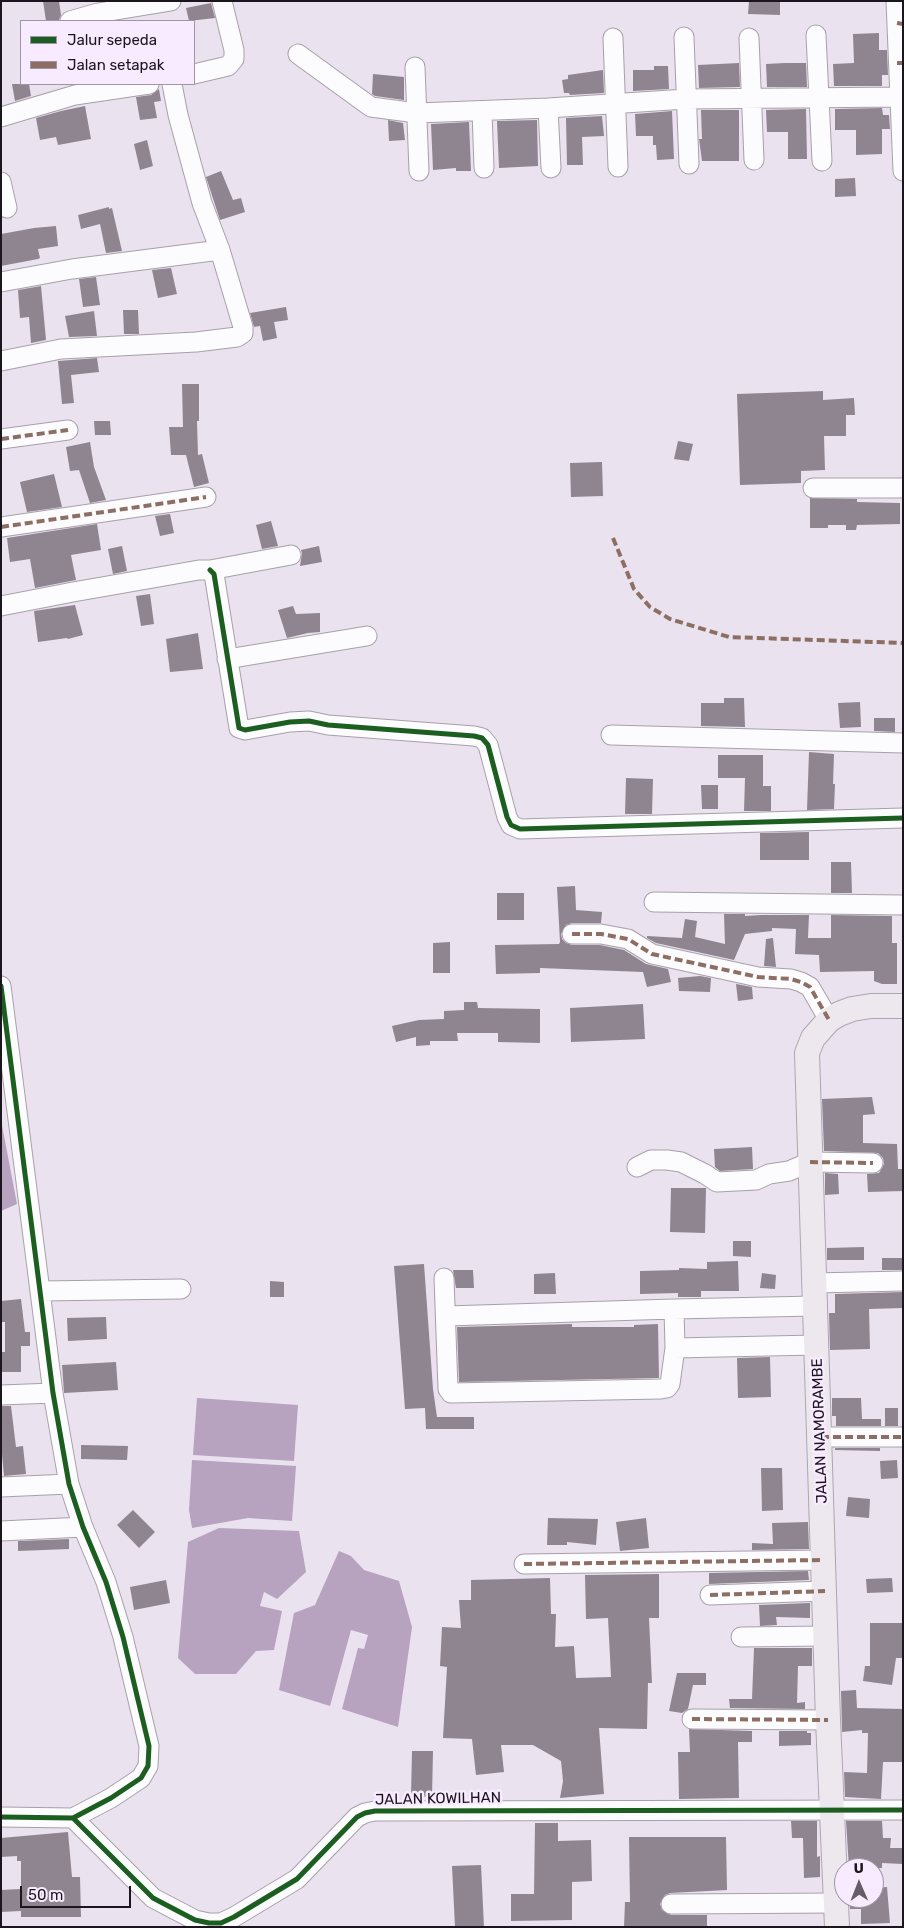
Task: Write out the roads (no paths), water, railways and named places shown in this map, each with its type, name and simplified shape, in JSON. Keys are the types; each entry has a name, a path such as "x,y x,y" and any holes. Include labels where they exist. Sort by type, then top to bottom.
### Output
{"main road":[{"name":"JALAN NAMORAMBE","path":"834,1858 807,1053 813,1038 829,1020 852,1008 903,1006"},
{"name":"JALAN NAMORAMBE","path":"836,1908 837,1927"}],"street":[{"path":"74,20 98,13 171,1"},
{"path":"195,74 228,66 234,59 234,50 222,1"},
{"path":"896,1 900,23 899,97 903,171"},
{"path":"816,35 822,161"},
{"path":"684,37 689,164"},
{"path":"613,38 618,167"},
{"path":"749,38 754,160"},
{"path":"298,54 371,107 417,113 548,108 686,99 899,97"},
{"path":"415,67 419,171"},
{"path":"1,118 74,90 136,85"},
{"path":"1,361 61,349 196,342 240,336 243,333 243,327 220,250 202,203 178,115 172,85"},
{"path":"548,108 551,168"},
{"path":"482,111 484,168"},
{"path":"1,182 7,208"},
{"path":"1,282 72,269 220,250"},
{"path":"1,439 68,430"},
{"path":"813,488 903,488"},
{"path":"1,527 206,497"},
{"path":"1,606 291,555"},
{"path":"210,570 214,574 239,728 245,730 290,722 310,721 328,725 482,738 488,745 506,817 511,825 520,829 903,818"},
{"path":"227,659 367,636"},
{"path":"611,735 903,743"},
{"path":"654,902 903,905"},
{"path":"572,934 601,934 628,939 652,954 758,977 801,982 810,987 829,1020"},
{"path":"1,986 53,1393 69,1484 82,1527 106,1582 123,1637 149,1746 148,1766 141,1778 111,1798 73,1818 1,1817"},
{"path":"638,1167 651,1160 667,1160 692,1166 717,1182 748,1182 776,1172 789,1171 810,1162 872,1163"},
{"path":"444,1278 448,1389 457,1394 667,1388 670,1384 675,1348 674,1309"},
{"path":"446,1316 674,1309 814,1295 903,1281"},
{"path":"41,1291 181,1289"},
{"path":"675,1348 816,1345"},
{"path":"1,1395 53,1393"},
{"path":"821,1437 903,1436"},
{"path":"1,1487 69,1484"},
{"path":"1,1531 82,1527"},
{"path":"524,1564 824,1560"},
{"path":"710,1595 825,1591"},
{"path":"740,1637 826,1636"},
{"path":"692,1719 828,1720"},
{"name":"JALAN KOWILHAN","path":"73,1818 153,1898 195,1920 220,1923 234,1917 297,1879 357,1817 375,1811 903,1810"},
{"path":"671,1904 834,1903"}]}
